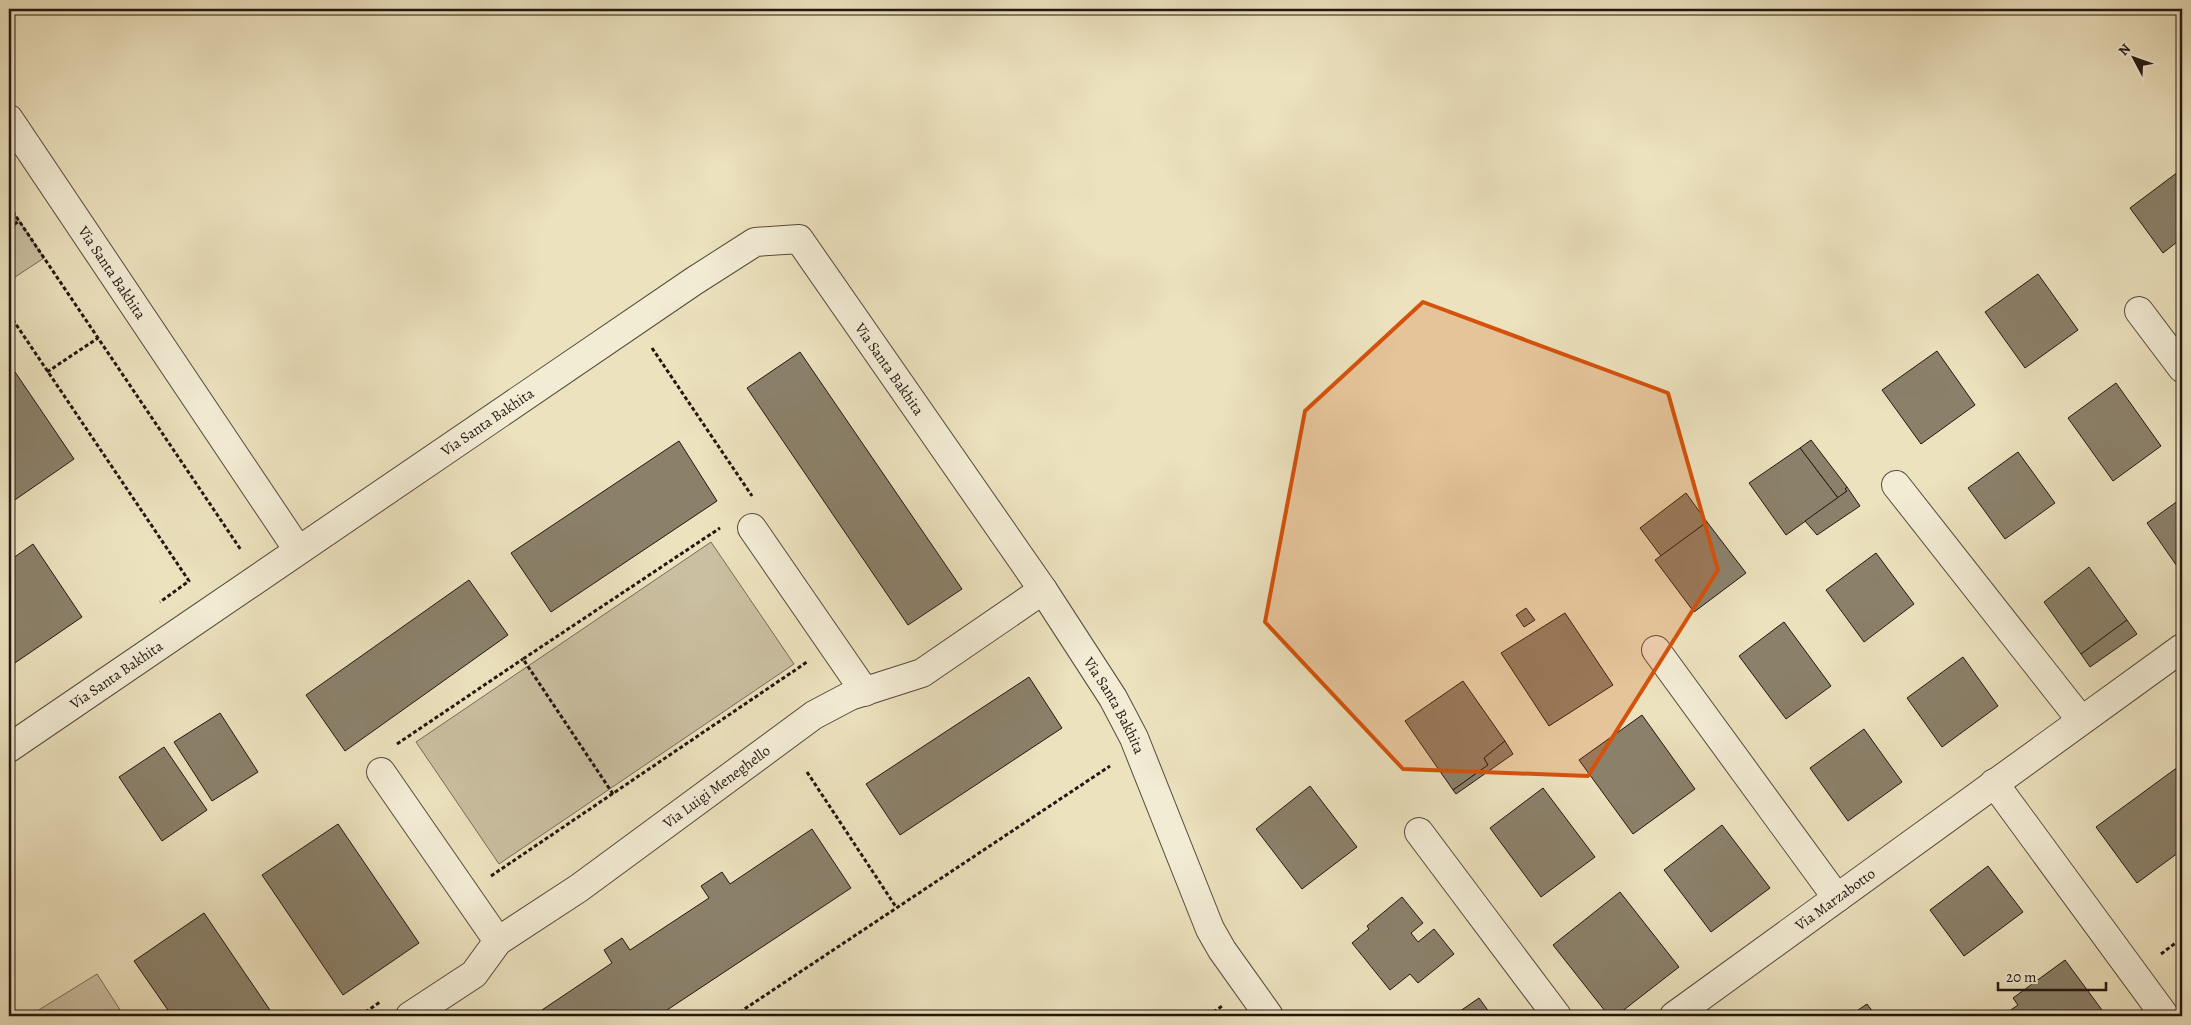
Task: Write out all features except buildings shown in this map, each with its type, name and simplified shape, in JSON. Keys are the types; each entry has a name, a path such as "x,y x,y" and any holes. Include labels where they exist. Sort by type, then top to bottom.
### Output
{"street":[{"name":"Via Santa Bakhita","path":"9,119 298,550"},
{"name":"Via Santa Bakhita","path":"9,748 694,281 755,242 799,239 1043,590 1113,698 1134,738 1210,930 1269,1016"},
{"path":"2139,311 2182,368"},
{"path":"1896,485 2081,720"},
{"path":"754,516 865,692"},
{"name":"Via Luigi Meneghello","path":"410,1016 474,974 498,941 579,888 814,716 850,696 922,673 1043,590"},
{"name":"Via Marzabotto","path":"1674,1016 2182,648"},
{"path":"1656,650 1837,898"},
{"path":"382,772 498,941"},
{"path":"1994,783 2165,1016"},
{"path":"1419,832 1557,1016"}],"path":[{"path":"9,206 244,555"},
{"path":"9,228 19,221"},
{"path":"9,314 188,581 159,603"},
{"path":"47,372 98,338"},
{"path":"648,341 754,516"},
{"path":"613,794 523,659 725,525"},
{"path":"488,878 811,659"},
{"path":"734,1016 1116,762"},
{"path":"807,772 896,907"},
{"path":"1208,1016 1223,1006"}],"highlighted area":[{"path":"1423,302 1668,393 1718,570 1588,776 1403,769 1265,622 1305,411"}],"shaded area":[{"path":"9,206 44,258 9,281"},
{"path":"711,542 794,664 499,864 416,742"},
{"path":"97,974 124,1016 29,1016"}]}
